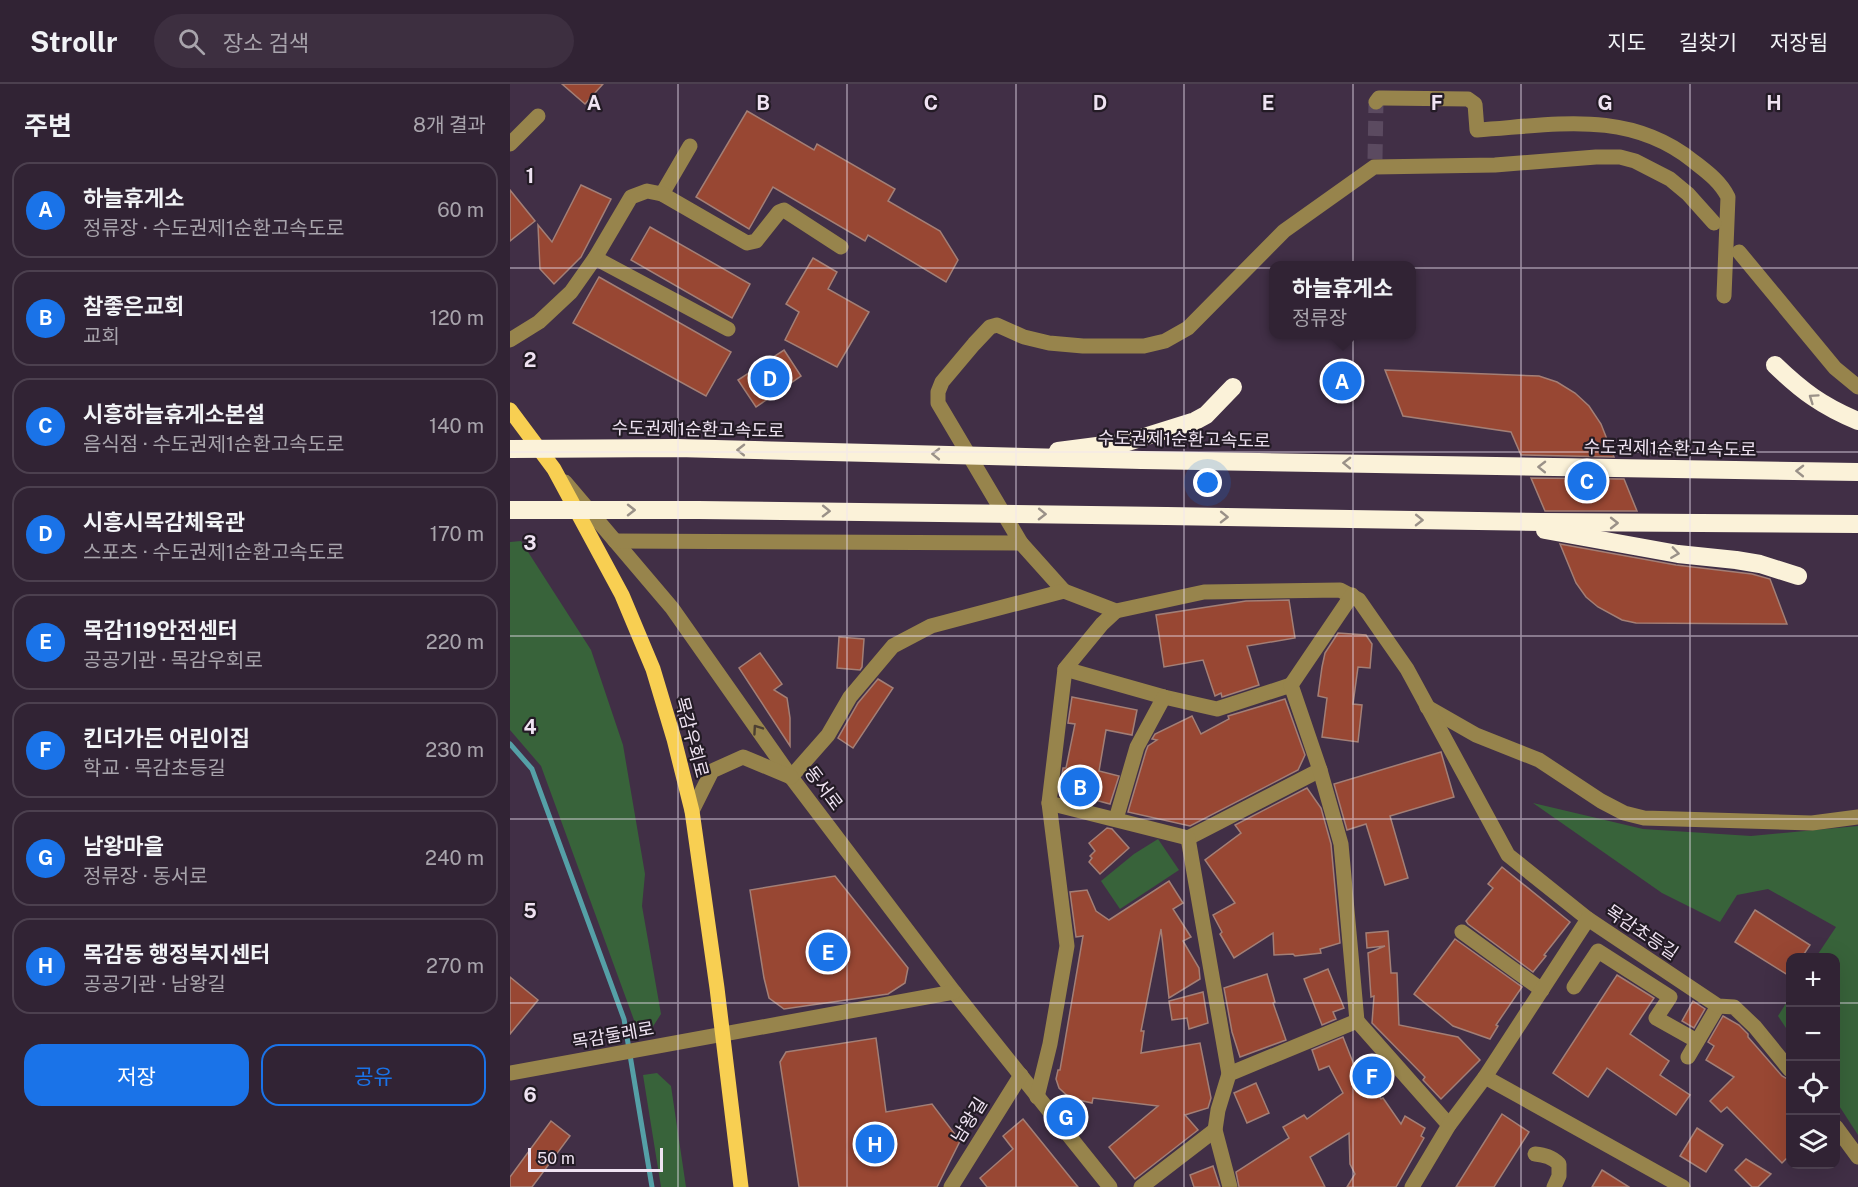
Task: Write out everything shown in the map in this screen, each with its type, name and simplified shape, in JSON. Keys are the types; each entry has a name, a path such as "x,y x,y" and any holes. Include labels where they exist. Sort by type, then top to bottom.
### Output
{"highway":[{"path":"1774,365 1797,387 1823,405 1858,421"},
{"path":"1002,455 1079,450 1128,442 1195,421 1206,415 1233,387"},
{"name":"수도권제1순환고속도로","path":"510,449 677,448 1142,460 1858,472"},
{"path":"510,510 698,510 1858,524"},
{"path":"1493,521 1678,554 1761,564 1798,576"}],"main road":[{"name":"동서로","path":"510,410 554,469"},
{"name":"목감우회로","path":"554,469 622,595 652,669 674,739 692,811 741,1187"}],"street":[{"path":"1376,102 1379,98 1468,99 1475,104 1477,130 1582,123 1644,132 1679,150 1721,183 1728,197 1724,296"},
{"path":"510,144 538,116"},
{"path":"662,194 690,146"},
{"path":"1116,611 1064,591 1022,543 938,403 938,392 942,382 990,327 997,325 1024,337 1041,341 1083,346 1144,346 1165,341 1188,328 1284,231 1374,163 1495,165 1620,157 1635,161 1670,179 1688,194 1714,222"},
{"path":"510,340 539,322 571,292 595,258 631,197 647,191 662,194 747,243 756,241 764,234 779,212 784,210 841,247"},
{"path":"1739,252 1835,368 1858,387"},
{"path":"595,258 728,329"},
{"name":"동서로","path":"554,469 672,608 791,777 954,992 1110,1187"},
{"path":"615,541 1022,543"},
{"path":"1037,1097 1050,1044 1066,946 1049,803 1065,669 1102,624 1116,611 1204,592 1340,590 1353,596 1359,600 1407,669 1508,855 1588,919"},
{"path":"692,811 712,771 743,757 791,777 828,735 850,697 893,645 931,626 1064,591"},
{"path":"1065,669 1164,697 1217,709 1291,685 1353,596"},
{"path":"1291,685 1320,770 1341,844 1357,1021 1449,1125"},
{"path":"1116,819 1137,747 1164,697"},
{"path":"1427,707 1476,735 1539,760 1601,801 1624,813 1644,818 1812,823 1858,817"},
{"path":"1049,803 1188,838 1320,770"},
{"path":"1188,838 1229,1074 1218,1110 1215,1130 1230,1187"},
{"name":"목감초등길","path":"1412,1187 1449,1125 1485,1077 1588,919 1718,1006 1734,1007 1755,1027 1786,1064"},
{"path":"1462,932 1542,990"},
{"path":"1574,987 1598,951 1670,997 1656,1018 1697,1041"},
{"path":"722,1036 954,992"},
{"path":"1688,1057 1718,1006"},
{"path":"1229,1074 1357,1021"},
{"name":"목감둘레로","path":"510,1073 722,1036"},
{"name":"남왕길","path":"951,1187 1021,1075"},
{"path":"1485,1077 1683,1187"},
{"path":"1142,1187 1215,1130"},
{"path":"1840,1132 1858,1157"},
{"path":"1535,1154 1553,1159 1559,1164 1559,1176 1554,1187"}],"green space":[{"path":"521,541 591,650 623,745 645,874 642,906 661,1014 652,1028 638,1031 541,766 510,730 510,542"},
{"path":"1533,803 1643,829 1751,836 1858,826 1858,1135 1840,1107 1840,953 1819,953 1836,927 1768,889 1737,895 1720,922 1662,893"},
{"path":"1158,839 1179,870 1120,909 1101,881 1134,854"},
{"path":"1786,1003 1786,1028 1778,1016"},
{"path":"657,1073 671,1086 686,1187 661,1187 643,1075"}],"building":[{"path":"562,84 603,84 585,104"},
{"path":"747,111 814,150 817,144 895,189 888,201 940,231 958,260 946,282 868,235 865,241 773,187 749,229 696,197"},
{"path":"581,185 611,199 581,257 554,284 540,269 538,225 552,242"},
{"path":"510,190 535,221 510,241"},
{"path":"650,227 750,284 732,318 631,260"},
{"path":"813,258 837,272 828,289 869,312 837,367 785,340 799,312 786,304"},
{"path":"599,277 731,352 706,396 573,323"},
{"path":"784,350 801,376 756,407 738,380"},
{"path":"1385,370 1539,376 1557,382 1575,393 1589,406 1601,424 1614,457 1521,455 1511,432 1403,416"},
{"path":"1531,478 1624,479 1637,511 1545,511"},
{"path":"1560,544 1676,565 1752,574 1770,579 1787,624 1636,623 1622,620 1598,607 1586,597 1576,583"},
{"path":"1289,600 1295,638 1247,646 1259,685 1222,697 1221,693 1215,696 1203,660 1164,667 1156,615 1246,601"},
{"path":"1338,633 1366,635 1372,644 1370,668 1358,667 1353,704 1362,705 1358,742 1322,737 1327,698 1318,696 1322,667 1325,653"},
{"path":"839,637 864,639 860,670 837,668"},
{"path":"760,653 782,684 774,690 787,698 790,746 739,668"},
{"path":"878,679 893,688 853,748 838,738 858,703"},
{"path":"1072,697 1137,710 1132,735 1106,730 1099,771 1119,776 1110,804 1065,792 1061,781 1075,724 1068,723"},
{"path":"1285,699 1305,755 1298,770 1190,826 1128,812 1148,746 1157,740 1152,739 1155,734 1192,716 1201,734 1229,719 1228,716"},
{"path":"1441,752 1454,797 1390,816 1408,878 1385,885 1366,824 1347,830 1334,784"},
{"path":"1307,788 1321,808 1331,844 1340,943 1320,949 1321,953 1295,956 1293,954 1274,955 1273,933 1234,958 1220,934 1222,932 1213,915 1235,903 1205,860 1241,833 1235,825"},
{"path":"1107,828 1112,829 1129,848 1100,874 1089,862 1092,858 1090,856 1095,851 1089,843"},
{"path":"1502,867 1570,922 1533,972 1466,921 1493,888 1488,884"},
{"path":"835,876 908,968 905,983 888,994 784,1009 769,998 750,890"},
{"path":"1169,881 1183,903 1173,909 1191,937 1183,941 1199,968 1200,979 1169,998 1161,929 1141,1031 1144,1031 1141,1053 1200,1043 1211,1098 1208,1108 1185,1115 1198,1130 1135,1179 1109,1147 1158,1106 1093,1098 1092,1103 1070,1098 1059,1088 1056,1079 1058,1070 1060,1070 1083,936 1076,937 1070,892 1087,890 1096,911 1109,920"},
{"path":"1755,910 1810,945 1805,953 1786,953 1786,974 1735,942"},
{"path":"1388,931 1391,973 1397,973 1399,1025 1458,1037 1480,1060 1441,1099 1423,1080 1425,1077 1372,1023 1374,996 1371,997 1368,953 1385,946 1367,948 1366,933"},
{"path":"1455,939 1522,987 1496,1025 1498,1026 1490,1039 1453,1026 1414,994"},
{"path":"1328,969 1344,1008 1333,1012 1336,1019 1322,1025 1304,979"},
{"path":"1267,974 1275,1002 1273,1003 1286,1040 1240,1057 1232,1032 1224,988"},
{"path":"1617,975 1654,998 1630,1034 1669,1061 1660,1075 1690,1095 1676,1115 1607,1068 1588,1097 1553,1073"},
{"path":"510,977 538,1000 510,1034"},
{"path":"1203,992 1208,1023 1189,1029 1187,1018 1172,1020 1169,1001"},
{"path":"1693,1001 1705,1009 1694,1028 1682,1021"},
{"path":"1723,1016 1739,1025 1786,1078 1786,1159 1782,1163 1727,1107 1721,1112 1710,1101 1734,1077 1706,1060 1714,1046 1708,1042"},
{"path":"1343,1037 1354,1065 1365,1059 1374,1081 1372,1082 1381,1099 1383,1098 1401,1124 1405,1116 1425,1128 1421,1136 1424,1138 1396,1187 1347,1187 1355,1174 1350,1164 1349,1133 1310,1157 1325,1187 1239,1187 1236,1172 1289,1138 1283,1127 1304,1115 1307,1119 1343,1093 1329,1066 1319,1070 1312,1050"},
{"path":"876,1038 886,1112 932,1104 960,1141 937,1187 799,1187 780,1062 786,1052"},
{"path":"1256,1083 1269,1113 1247,1123 1234,1093"},
{"path":"1502,1114 1529,1132 1494,1187 1456,1187"},
{"path":"1023,1119 1078,1187 987,1187 980,1178 1013,1149 1003,1136"},
{"path":"551,1121 570,1136 532,1187 510,1187 510,1177"},
{"path":"1697,1128 1723,1145 1706,1172 1680,1156"},
{"path":"1746,1159 1771,1174 1758,1187 1752,1187 1735,1170"},
{"path":"1213,1166 1220,1187 1194,1187 1190,1175"},
{"path":"1602,1170 1629,1187 1592,1187"}],"waterway":[{"path":"510,744 532,769 624,1019 652,1187"}],"tunnel":[{"path":"1375,159 1376,102"}],"place":[{"name":"시흥시목감체육관","path":"770,378"},
{"name":"하늘휴게소","path":"1342,381"},
{"name":"시흥하늘휴게소본설","path":"1587,481"},
{"name":"참좋은교회","path":"1080,787"},
{"name":"목감119안전센터","path":"828,952"},
{"name":"킨더가든 어린이집","path":"1372,1076"},
{"name":"남왕마을","path":"1066,1117"},
{"name":"목감동 행정복지센터","path":"875,1144"}]}
